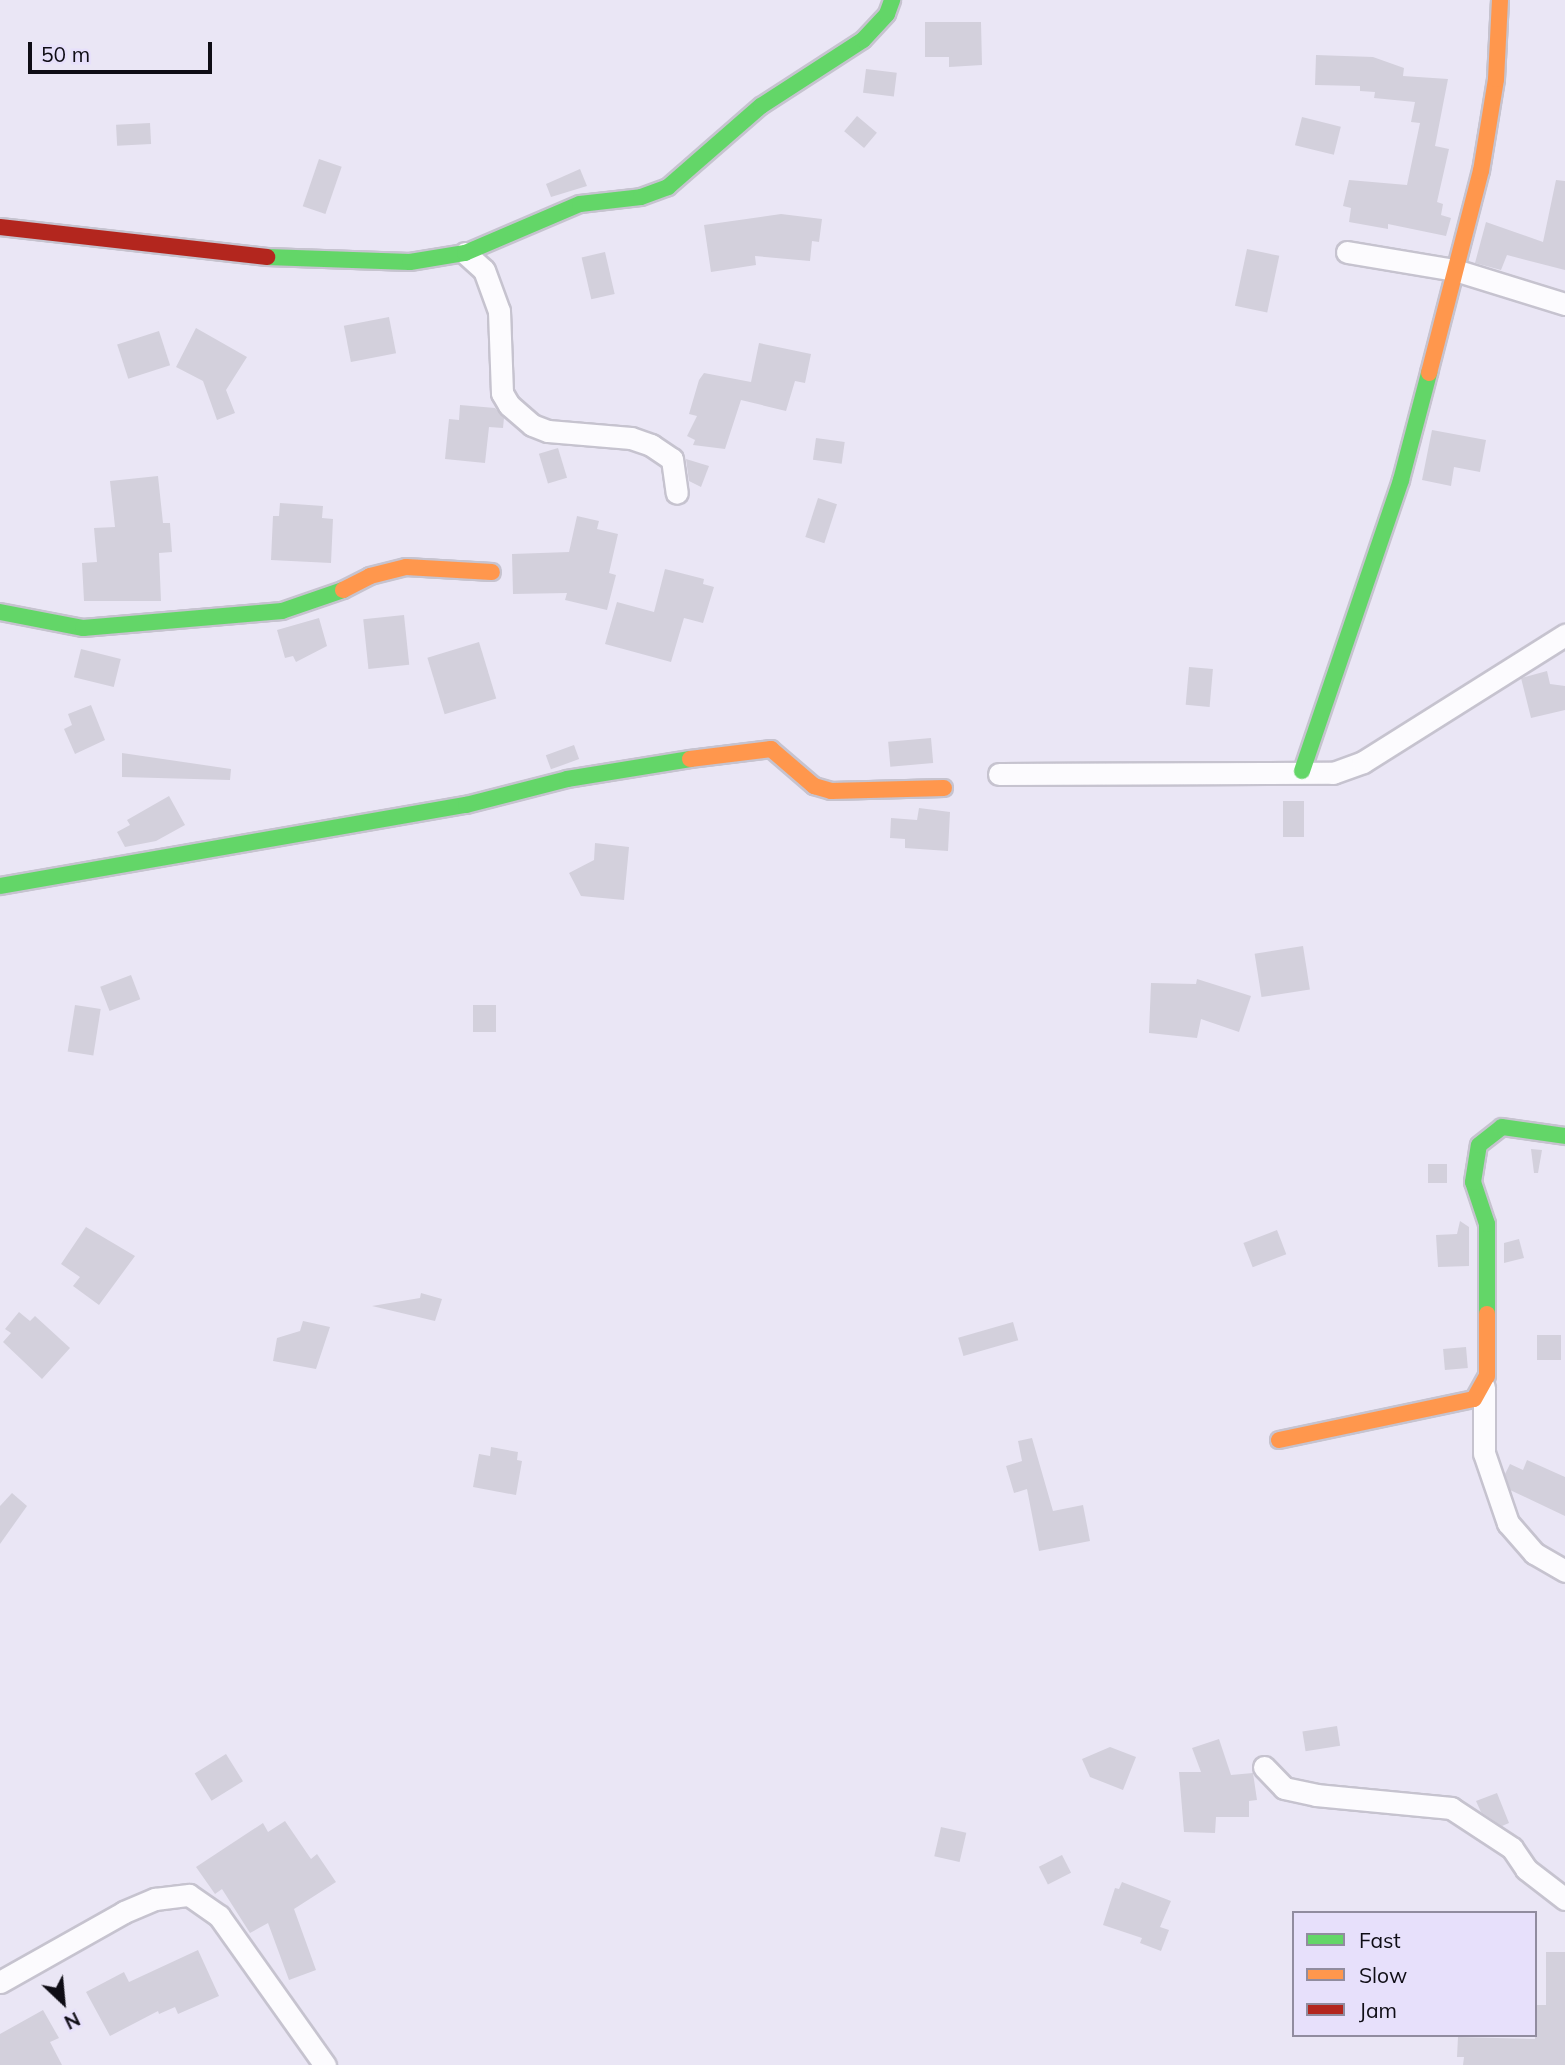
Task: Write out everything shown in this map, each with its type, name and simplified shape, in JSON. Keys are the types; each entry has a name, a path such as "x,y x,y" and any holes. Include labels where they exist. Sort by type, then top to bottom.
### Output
{"street":[{"path":"0,227 275,258 410,262 465,253 580,205 641,197 668,187 761,106 863,40 887,14 892,0"},
{"path":"1302,771 1401,480 1481,171 1494,92 1500,0"},
{"path":"465,253 484,270 499,311 502,393 509,405 532,425 548,431 631,438 651,445 672,459 677,494"},
{"path":"1347,253 1455,270 1565,304"},
{"path":"0,612 83,628 165,618 282,611 342,591 370,576 405,567 492,572"},
{"path":"999,774 1333,773 1363,762 1565,635"},
{"path":"0,886 466,805 567,779 754,748 771,749 814,786 831,790 944,788"},
{"path":"1565,1136 1502,1127 1479,1145 1473,1182 1487,1224 1484,1453 1492,1486 1508,1523 1534,1553 1565,1571"},
{"path":"1279,1440 1429,1412 1474,1399 1484,1387"},
{"path":"1264,1766 1284,1788 1306,1793 1386,1805 1451,1808 1512,1848 1526,1869 1565,1899"},
{"path":"0,1982 124,1912 155,1899 188,1895 219,1916 325,2065"}],"building":[{"path":"925,22 981,22 982,65 949,67 949,57 925,57"},
{"path":"1316,55 1373,57 1404,68 1403,76 1448,79 1435,146 1449,149 1437,202 1443,204 1441,215 1451,218 1446,236 1388,224 1388,229 1349,222 1351,208 1343,206 1349,180 1407,185 1420,123 1411,122 1415,102 1374,98 1375,92 1360,91 1360,86 1315,85"},
{"path":"866,69 897,73 894,97 863,93"},
{"path":"857,116 877,133 864,148 844,131"},
{"path":"1302,117 1341,127 1334,155 1295,145"},
{"path":"150,123 151,144 117,146 116,125"},
{"path":"319,159 342,167 325,214 303,206"},
{"path":"580,169 587,186 551,197 546,184"},
{"path":"1556,180 1565,181 1565,270 1507,255 1501,270 1475,263 1486,222 1543,242"},
{"path":"781,214 822,219 819,242 812,241 810,261 755,256 756,265 711,272 704,225"},
{"path":"1247,249 1279,256 1267,313 1235,306"},
{"path":"605,252 615,294 591,299 582,257"},
{"path":"389,317 396,353 351,362 344,326"},
{"path":"196,328 247,357 226,390 235,413 217,420 203,381 176,367"},
{"path":"159,331 170,365 128,379 117,345"},
{"path":"759,343 811,354 805,383 795,381 786,411 741,400 725,449 693,445 695,440 687,436 697,416 689,414 699,380 704,373 751,382"},
{"path":"460,405 495,408 504,418 503,428 489,427 485,463 445,459 449,419 459,420"},
{"path":"1432,430 1486,440 1480,472 1454,467 1451,486 1422,480"},
{"path":"816,438 845,442 842,464 813,460"},
{"path":"558,448 567,478 548,483 539,454"},
{"path":"686,459 709,466 701,487 689,481"},
{"path":"158,476 163,523 170,523 172,552 159,553 161,601 84,601 82,563 97,562 94,528 115,527 110,481"},
{"path":"818,498 837,504 824,543 805,537"},
{"path":"280,503 323,506 322,518 333,519 331,563 271,560 273,516 279,516"},
{"path":"577,516 599,521 597,529 618,534 609,573 616,575 607,610 565,600 567,593 513,594 512,554 569,552"},
{"path":"665,569 704,579 703,584 714,587 703,623 684,618 671,662 605,644 617,602 654,612"},
{"path":"404,615 409,665 368,669 363,619"},
{"path":"319,618 327,646 296,662 293,656 285,658 277,630"},
{"path":"479,642 496,698 445,714 427,658"},
{"path":"81,649 121,659 114,687 74,677"},
{"path":"1189,667 1213,669 1210,707 1186,705"},
{"path":"1547,671 1550,684 1565,686 1565,710 1531,718 1521,678"},
{"path":"91,705 105,740 75,754 64,729 72,725 68,714"},
{"path":"931,738 933,763 890,767 888,742"},
{"path":"574,745 579,759 551,769 546,755"},
{"path":"122,753 231,769 230,780 122,777"},
{"path":"169,796 185,825 156,841 125,847 117,832 130,825 127,820"},
{"path":"1283,801 1304,801 1304,837 1283,837"},
{"path":"919,808 950,812 948,851 905,848 905,839 890,838 891,818 917,820"},
{"path":"595,843 629,847 624,900 581,896 569,873 594,860"},
{"path":"1303,946 1310,989 1261,997 1255,954"},
{"path":"131,975 140,999 110,1011 100,987"},
{"path":"1197,979 1251,996 1239,1032 1201,1019 1197,1038 1149,1033 1151,983 1196,984"},
{"path":"75,1005 101,1009 93,1055 68,1051"},
{"path":"473,1005 496,1005 496,1032 473,1032"},
{"path":"1531,1149 1542,1150 1538,1173 1534,1173"},
{"path":"1428,1164 1447,1164 1447,1183 1428,1183"},
{"path":"1460,1221 1469,1227 1469,1266 1438,1267 1436,1235 1457,1234"},
{"path":"86,1227 135,1256 99,1305 73,1286 80,1277 61,1264"},
{"path":"1277,1230 1286,1254 1253,1267 1243,1243"},
{"path":"1519,1239 1524,1258 1504,1263 1504,1243"},
{"path":"421,1293 442,1299 435,1321 372,1306 420,1298"},
{"path":"19,1312 30,1321 35,1316 70,1348 42,1379 3,1342 11,1333 5,1329"},
{"path":"303,1321 330,1327 316,1369 273,1361 277,1338 300,1331"},
{"path":"1013,1322 1018,1340 963,1356 958,1338"},
{"path":"1537,1335 1561,1335 1561,1360 1537,1360"},
{"path":"1466,1347 1468,1368 1445,1370 1443,1349"},
{"path":"1032,1438 1053,1511 1083,1505 1090,1541 1039,1551 1027,1489 1014,1493 1006,1466 1022,1461 1018,1441"},
{"path":"491,1447 518,1452 517,1460 522,1461 516,1495 473,1487 479,1454 490,1456"},
{"path":"1527,1460 1565,1477 1565,1516 1510,1490 1505,1474 1510,1464 1523,1470"},
{"path":"12,1493 27,1506 0,1544 0,1506"},
{"path":"1337,1726 1340,1746 1306,1751 1302,1731"},
{"path":"1219,1739 1231,1775 1253,1773 1257,1800 1249,1801 1249,1817 1216,1817 1215,1833 1184,1832 1179,1772 1201,1772 1192,1748"},
{"path":"1110,1747 1136,1757 1123,1790 1090,1777 1082,1759"},
{"path":"226,1754 243,1781 212,1801 195,1774"},
{"path":"1497,1793 1509,1823 1502,1826 1481,1812 1476,1801"},
{"path":"285,1821 311,1859 317,1854 336,1882 294,1909 316,1970 289,1980 268,1923 250,1933 222,1889 215,1894 196,1867 263,1823 268,1832"},
{"path":"941,1827 966,1833 960,1862 934,1856"},
{"path":"1062,1855 1071,1873 1048,1885 1039,1867"},
{"path":"1122,1882 1171,1901 1160,1927 1169,1930 1161,1951 1140,1943 1142,1938 1103,1925 1115,1888 1119,1889"},
{"path":"198,1950 219,1996 178,2014 175,2007 159,2014 158,2011 110,2036 86,1992 124,1972 129,1982"},
{"path":"1546,1952 1565,1952 1565,2065 1463,2065 1464,2057 1457,2057 1458,2037 1535,2039 1537,2005 1546,2005"},
{"path":"43,2010 59,2038 50,2042 62,2065 0,2065 0,2034"}],"traffic: fast":[{"path":"267,257 410,262 465,253 580,204 641,197 668,187 761,106 863,40 887,14 892,0"},
{"path":"1302,771 1401,480 1429,373"},
{"path":"0,612 83,628 282,611 343,590"},
{"path":"0,886 466,805 567,779 690,759"},
{"path":"1487,1314 1487,1224 1473,1182 1479,1145 1502,1127 1565,1136"}],"traffic: slow":[{"path":"1429,373 1481,171 1496,79 1500,0"},
{"path":"343,590 370,576 406,567 492,572"},
{"path":"690,759 771,749 814,786 831,791 944,788"},
{"path":"1279,1440 1474,1399 1487,1376 1487,1314"}],"traffic: jam":[{"path":"0,227 267,257"}]}
